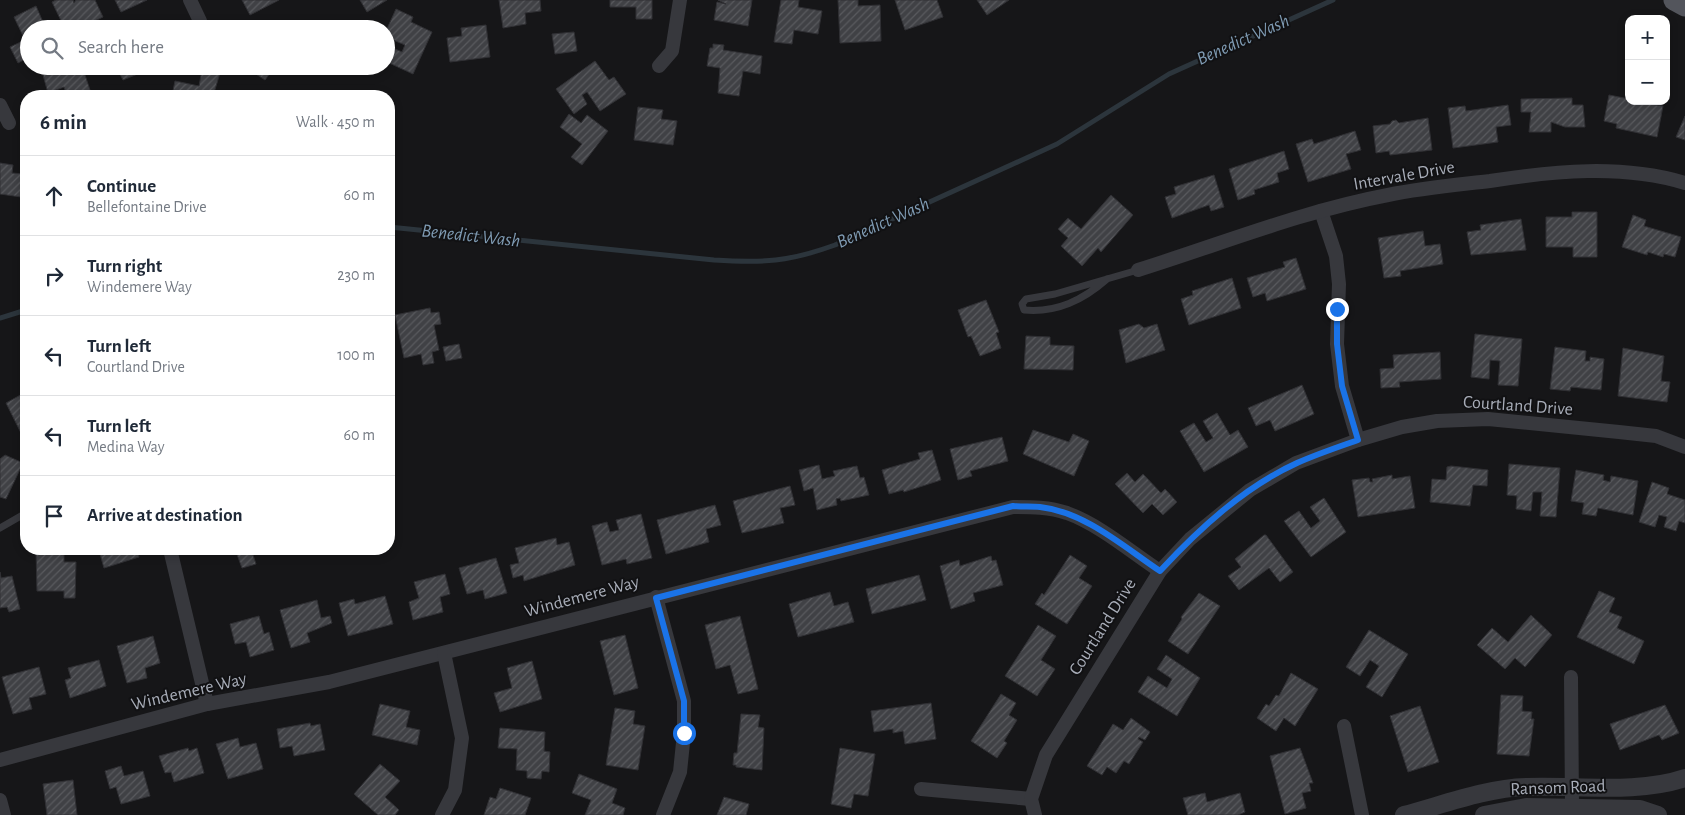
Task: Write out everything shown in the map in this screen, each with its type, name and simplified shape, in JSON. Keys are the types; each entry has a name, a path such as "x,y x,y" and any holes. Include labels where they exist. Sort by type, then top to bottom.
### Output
{"main road":[{"path":"1674,0 1685,6"}],"street":[{"path":"190,0 200,20"},
{"path":"659,66 672,51 680,0"},
{"path":"0,105 8,123"},
{"name":"Intervale Drive","path":"1138,270 1321,211 1389,194 1551,172 1660,175 1685,183"},
{"path":"1321,211 1336,256 1338,284 1337,344 1342,386 1358,440"},
{"name":"Courtland Drive","path":"1031,799 1046,755 1060,729 1160,571 1190,539 1250,490 1296,463 1358,440 1402,427 1437,421 1488,419 1656,436 1685,447"},
{"name":"Windemere Way","path":"0,760 207,704 329,682 1013,506 1041,507 1068,514 1099,530 1160,571"},
{"path":"171,555 207,704"},
{"path":"656,598 684,701 684,733 680,772 664,815"},
{"path":"442,815 455,790 462,738 444,653"},
{"path":"1571,677 1572,807"},
{"path":"1344,726 1362,815"},
{"name":"Ransom Road","path":"1404,815 1524,786 1647,786 1685,778"},
{"path":"921,789 1031,799 1035,815"},
{"path":"0,800 4,815"},
{"name":"Ransom Road","path":"1484,815 1526,807 1640,809 1658,815"}],"lane":[{"path":"1107,279 1078,300 1065,306 1038,311 1024,310 1022,304 1026,299 1055,294 1138,270"},
{"path":"0,528 20,516"}],"building":[{"path":"56,0 73,0 74,3 76,0 95,0 103,17 97,20 61,20 52,2"},
{"path":"115,0 147,0 121,12"},
{"path":"242,0 279,0 250,15"},
{"path":"360,0 387,0 367,12"},
{"path":"499,0 540,0 541,11 525,13 526,24 503,28"},
{"path":"610,0 652,0 652,19 636,19 636,7 610,7"},
{"path":"718,0 752,0 748,26 714,20 717,2 726,4"},
{"path":"781,0 799,0 798,7 822,11 818,34 794,30 792,44 774,42"},
{"path":"838,0 858,0 858,6 880,5 881,41 840,43"},
{"path":"895,0 937,0 943,17 905,30"},
{"path":"977,0 1009,0 987,15"},
{"path":"36,6 42,20 20,20 20,30 14,17"},
{"path":"396,9 413,17 411,22 432,32 413,74 395,66 395,49 402,52 405,45 395,41 395,20 391,20"},
{"path":"486,25 490,57 450,62 447,38 462,36 461,28"},
{"path":"574,32 577,51 555,54 552,34"},
{"path":"20,42 20,62 18,63 10,47"},
{"path":"713,44 724,45 723,50 762,56 760,74 743,71 739,96 718,93 720,68 707,66 710,48 713,48"},
{"path":"595,61 609,80 614,77 626,94 600,111 587,92 582,95 587,104 574,114 556,89"},
{"path":"43,75 85,75 90,90 65,90 64,87 56,90 47,90"},
{"path":"120,75 135,75 123,80"},
{"path":"201,75 219,75 215,90 173,90 175,81 199,86"},
{"path":"258,75 269,75 265,80"},
{"path":"1609,95 1625,98 1625,105 1663,106 1657,137 1616,128 1617,124 1604,121"},
{"path":"1572,98 1572,105 1583,105 1585,127 1565,127 1551,122 1551,132 1529,132 1531,112 1521,112 1521,99"},
{"path":"1508,105 1511,125 1496,127 1498,142 1453,148 1448,108 1465,106 1466,111"},
{"path":"638,107 663,110 661,119 677,121 673,145 634,140"},
{"path":"569,114 581,123 587,115 608,131 582,165 571,157 582,144 560,127"},
{"path":"1685,116 1685,140 1676,137"},
{"path":"1428,118 1432,150 1390,155 1389,151 1376,153 1373,126 1390,124 1396,120 1399,123"},
{"path":"1355,131 1361,150 1346,154 1351,169 1308,182 1296,144 1312,139 1314,144"},
{"path":"1284,151 1289,169 1277,173 1279,182 1254,190 1255,194 1238,200 1229,169"},
{"path":"0,163 13,165 12,173 20,174 20,197 0,194"},
{"path":"1214,175 1224,207 1211,211 1209,205 1172,218 1165,197 1176,194 1174,187"},
{"path":"1111,195 1133,215 1101,252 1098,248 1082,266 1061,246 1068,238 1058,229 1068,218 1081,229"},
{"path":"1572,212 1597,212 1597,257 1573,257 1573,247 1546,247 1546,217 1572,217"},
{"path":"1633,215 1646,220 1644,226 1681,237 1675,257 1664,254 1663,257 1648,252 1647,255 1622,247"},
{"path":"1521,219 1526,250 1471,255 1467,232 1481,230 1480,225"},
{"path":"1423,231 1425,246 1440,244 1443,264 1400,271 1401,276 1384,278 1378,238"},
{"path":"1296,258 1306,289 1267,301 1265,293 1253,297 1247,278 1285,267 1283,262"},
{"path":"1232,278 1241,308 1189,325 1181,299 1193,295 1192,291"},
{"path":"986,300 999,332 996,333 1001,348 980,356 971,336 968,337 958,310"},
{"path":"430,308 431,313 439,312 441,324 434,325 439,350 432,352 434,363 423,365 421,354 404,358 395,315"},
{"path":"1139,324 1144,328 1157,324 1165,350 1126,363 1119,330"},
{"path":"1475,334 1522,339 1518,386 1498,385 1500,361 1490,360 1489,379 1471,377"},
{"path":"1026,336 1050,337 1050,345 1074,346 1073,370 1024,369"},
{"path":"459,344 462,358 446,361 443,347"},
{"path":"1555,347 1586,351 1585,361 1590,361 1590,357 1604,359 1601,390 1571,387 1570,391 1550,389"},
{"path":"1623,348 1664,356 1661,381 1670,382 1667,402 1618,396"},
{"path":"1440,352 1441,379 1399,382 1400,387 1381,388 1380,369 1394,368 1393,355"},
{"path":"1302,385 1314,414 1275,431 1270,420 1256,426 1248,408"},
{"path":"20,395 20,431 6,403"},
{"path":"1217,413 1230,435 1238,430 1248,447 1204,472 1180,431 1194,423 1206,442 1213,438 1203,421"},
{"path":"1033,430 1069,442 1073,434 1089,441 1074,476 1023,454"},
{"path":"1002,437 1008,461 970,471 972,476 958,480 950,449"},
{"path":"932,450 941,480 904,492 903,490 889,494 882,470 920,459 918,453"},
{"path":"5,455 20,462 20,469 6,499 0,497 0,459"},
{"path":"1509,464 1560,468 1556,517 1540,516 1542,492 1533,492 1531,511 1516,509 1517,496 1507,495"},
{"path":"819,465 822,479 835,476 833,471 857,466 860,478 864,477 869,495 841,501 840,498 836,499 837,505 817,510 813,488 804,491 799,470"},
{"path":"1447,467 1488,470 1487,486 1473,485 1470,506 1430,502 1432,479 1446,480"},
{"path":"1576,470 1604,475 1603,480 1610,482 1611,476 1638,481 1633,515 1598,508 1596,516 1582,514 1584,503 1571,501"},
{"path":"1127,473 1135,482 1143,474 1161,493 1165,489 1177,502 1163,515 1152,504 1143,513 1115,484"},
{"path":"1392,475 1392,479 1410,476 1415,508 1358,517 1352,480 1369,478 1370,482 1373,482 1372,479"},
{"path":"1652,482 1669,488 1667,494 1685,500 1685,523 1679,521 1676,531 1664,527 1667,517 1659,515 1655,527 1639,522"},
{"path":"790,486 795,505 780,508 784,523 742,533 733,501"},
{"path":"1324,498 1346,532 1311,557 1284,521 1299,511 1311,528 1320,521 1310,507"},
{"path":"715,505 721,525 706,529 709,542 666,554 657,520"},
{"path":"641,514 652,558 627,564 626,559 602,565 592,526 607,522 610,532 619,530 616,520"},
{"path":"1266,535 1293,572 1280,582 1269,568 1239,590 1228,576 1241,567 1235,559"},
{"path":"556,538 557,545 569,542 575,565 524,581 523,575 513,578 510,565 519,563 515,548"},
{"path":"36,555 64,555 64,562 76,562 75,598 64,598 64,591 37,591"},
{"path":"100,555 138,555 139,557 104,568"},
{"path":"237,555 253,555 256,564 242,568"},
{"path":"1070,555 1087,566 1079,578 1092,586 1067,624 1035,604 1042,593 1044,595"},
{"path":"991,556 992,561 996,560 1003,585 973,593 975,601 951,609 940,566 959,560 960,566"},
{"path":"496,558 507,593 485,599 483,590 467,594 459,568"},
{"path":"0,572 1,578 12,576 20,609 9,612 7,607 0,608"},
{"path":"445,574 450,594 440,597 443,612 413,620 409,602 419,598 414,582"},
{"path":"919,575 926,600 872,614 866,589"},
{"path":"1599,591 1615,598 1609,612 1622,617 1617,628 1644,641 1634,664 1577,637"},
{"path":"830,592 834,606 848,602 854,622 798,637 789,604"},
{"path":"1199,593 1220,606 1188,654 1168,641 1182,619 1181,617"},
{"path":"385,596 393,624 348,636 339,603 354,599 355,604"},
{"path":"317,600 321,618 330,616 332,623 307,633 310,642 291,648 280,610"},
{"path":"1531,615 1552,635 1525,667 1515,658 1505,669 1477,645 1492,628 1508,642"},
{"path":"259,616 264,634 269,632 274,650 250,657 246,642 235,644 230,624"},
{"path":"740,616 758,689 738,694 730,665 716,669 705,625"},
{"path":"1038,625 1056,636 1041,660 1055,669 1037,696 1005,676"},
{"path":"1369,630 1408,654 1382,697 1366,687 1379,666 1370,660 1360,676 1346,667"},
{"path":"625,635 638,688 614,695 600,641"},
{"path":"153,636 160,663 145,668 147,678 127,683 117,646"},
{"path":"1166,655 1200,678 1177,716 1138,692 1148,676 1167,688 1172,679 1157,669"},
{"path":"99,660 106,686 70,698 65,680 71,678 68,668"},
{"path":"532,661 542,699 500,712 494,693 512,688 507,668"},
{"path":"39,667 46,694 29,698 32,709 13,714 2,677"},
{"path":"1291,673 1318,689 1295,726 1284,718 1276,731 1257,718 1266,704 1269,706 1276,695 1279,696"},
{"path":"1001,694 1016,703 1009,715 1017,720 1004,741 1007,743 997,758 971,741"},
{"path":"1501,695 1523,696 1522,711 1532,712 1531,719 1534,719 1529,756 1497,754"},
{"path":"931,703 936,739 905,744 903,731 893,733 893,729 874,732 871,711"},
{"path":"380,704 410,711 406,727 420,730 417,745 372,735"},
{"path":"1665,705 1679,733 1662,740 1659,735 1620,750 1610,724"},
{"path":"1420,706 1439,762 1408,772 1390,716"},
{"path":"615,708 635,711 633,724 645,726 638,770 606,765"},
{"path":"741,714 760,715 758,727 764,728 762,770 733,765 734,753 737,753"},
{"path":"1131,718 1150,732 1145,740 1139,737 1138,739 1143,742 1129,764 1124,761 1116,773 1107,767 1102,775 1087,766 1113,724 1123,730"},
{"path":"310,723 311,726 320,724 325,750 294,756 292,746 280,748 277,729"},
{"path":"500,728 545,732 544,751 550,752 549,772 542,771 541,779 527,778 527,771 516,770 517,749 498,748"},
{"path":"238,738 240,747 256,743 263,769 228,779 216,744"},
{"path":"188,748 189,751 197,748 204,773 174,782 171,772 165,773 159,756"},
{"path":"840,748 875,754 868,796 854,794 851,808 831,804"},
{"path":"1300,748 1313,783 1309,783 1311,791 1302,793 1306,808 1285,814 1270,756"},
{"path":"380,764 400,781 385,797 399,810 395,815 378,815 354,794"},
{"path":"121,766 124,776 143,771 150,796 121,804 116,787 110,789 105,771"},
{"path":"579,774 617,789 612,803 625,808 623,815 585,815 591,800 572,793"},
{"path":"73,780 77,815 47,815 43,784"},
{"path":"500,788 531,798 525,815 484,815 490,797 496,799"},
{"path":"1205,793 1207,802 1240,793 1245,812 1238,815 1188,815 1183,798"},
{"path":"724,797 749,804 746,815 717,815"}],"waterway":[{"name":"Benedict Wash","path":"395,228 714,260 762,261 803,255 835,245 1057,144 1169,74 1333,0"},
{"path":"0,318 20,312"}],"route":[{"path":"684,733 684,701 656,598 1013,506 1041,507 1068,514 1099,530 1160,571 1190,539 1250,490 1296,463 1358,440 1342,386 1337,344 1337,309"}]}
